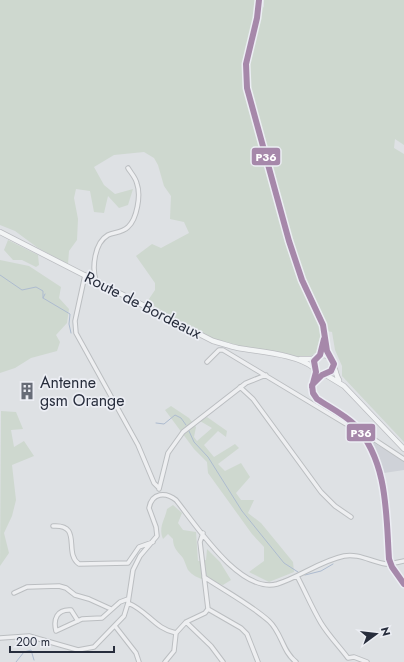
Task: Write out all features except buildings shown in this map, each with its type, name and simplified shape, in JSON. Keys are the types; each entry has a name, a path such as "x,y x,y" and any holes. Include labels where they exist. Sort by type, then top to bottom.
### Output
{"main road":[{"name":"Route de Bordeaux","path":"0,232 213,341 235,348 292,359 309,364 315,370"},
{"name":"Route de Bordeaux","path":"292,359 312,359 318,356"},
{"path":"404,449 344,386 336,376 333,361 329,356 318,356 312,385 315,398 350,421 364,439 379,466 383,481 387,547 391,564 404,584"},
{"path":"312,385 324,375 332,371 333,367"},
{"path":"315,370 324,375 330,376 344,386"}],"street":[{"path":"259,0 257,18 246,64 247,88 269,162 289,241 302,280 319,315 325,334 329,356"},
{"path":"96,281 94,271 98,248 106,237 124,231 134,219 138,190 135,179 128,168"},
{"path":"85,275 75,321 76,333 138,444 154,483 158,488"},
{"path":"318,356 325,334"},
{"name":"Route de Bordeaux","path":"207,362 220,350 223,350 346,424 350,421"},
{"path":"159,494 158,488 168,453 183,432 240,387 266,375"},
{"path":"240,387 253,399 321,492 335,506 351,517"},
{"path":"326,412 329,407"},
{"path":"364,439 372,438 404,459"},
{"path":"0,638 29,636 81,650 96,645 115,626 124,614 128,601 133,570 140,556 153,542 158,532 149,508 153,498 159,494 167,494 176,500 228,564 256,582 270,585 275,584 347,556 391,564 404,561"},
{"path":"53,526 60,525 68,529 70,533 73,557 79,564 128,564 139,547 153,542"},
{"path":"202,533 200,542 208,609"},
{"path":"296,576 322,624 348,658"},
{"path":"204,577 268,621 280,636 288,656 296,662"},
{"path":"14,593 27,586 59,586 66,588 75,595 90,598 111,610"},
{"path":"78,620 72,610 58,613 55,616 54,623 56,631 78,620 88,617 102,618 120,602 128,601 141,610 160,628 176,633"},
{"path":"165,662 174,651 176,633 186,622 202,615 208,609"},
{"path":"208,609 241,628 247,634 258,662"},
{"path":"186,622 208,643 223,662"},
{"path":"115,626 136,653 139,662"},
{"path":"344,662 348,658 354,658 367,662"}],"shaded area":[{"path":"0,0 259,0 264,8 264,0 404,0 404,145 395,139 394,148 404,154 404,442 342,376 342,366 335,350 332,332 320,330 320,348 317,352 311,356 298,357 234,345 212,339 147,302 155,290 155,283 136,256 152,244 161,248 189,233 184,222 170,219 171,196 164,186 158,165 154,158 144,152 114,155 94,167 104,185 115,194 133,189 128,205 119,208 108,196 104,213 94,212 90,191 76,189 74,198 78,219 77,240 69,251 68,264 38,248 15,231 0,225"},
{"path":"8,240 38,255 39,265 36,267 22,260 13,260 4,250"},
{"path":"0,260 29,266 61,287 59,298 69,309 67,323 56,335 60,342 57,351 31,358 15,368 0,373"},
{"path":"171,406 189,418 196,427 194,437 197,441 212,428 200,421 207,417 227,431 226,437 218,431 204,445 214,457 235,444 239,448 218,464 225,471 241,463 250,477 236,493 241,500 254,500 248,513 261,523 293,562 294,572 269,582 249,572 264,561 264,547 252,534 208,473 207,462 194,449 165,410"},
{"path":"1,411 16,412 23,429 11,430 14,447 24,441 34,456 12,465 16,500 12,516 4,533 9,553 0,566"},
{"path":"371,441 404,461 404,470 384,473 369,444"},
{"path":"173,505 182,513 178,523 183,530 196,532 198,561 206,560 207,549 220,562 231,580 223,585 195,576 188,570 183,558 175,547 173,539 168,534 163,539 161,531 162,524 167,509"}],"waterway":[{"path":"0,275 22,290 36,287 43,291 43,298"},
{"path":"45,294 43,298 70,314 69,324 71,333"},
{"path":"156,423 164,424 175,415 181,418 186,425"},
{"path":"189,431 194,442 208,457 242,511 284,563 298,572"},
{"path":"305,575 321,571 333,564"},
{"path":"16,662 24,652 31,650 34,660"}],"transit line":[{"name":"P36","path":"259,0 257,18 246,64 247,88 289,241 302,280 323,325 327,351 334,364 331,371 322,375 312,385 313,393 317,399 342,414 355,425 366,439 374,455 386,506 389,559 392,567 404,584"},
{"name":"P36","path":"312,387 316,372 314,361 320,355 324,339"}],"place":[{"name":"Antenne gsm Orange","path":"27,391"}]}
